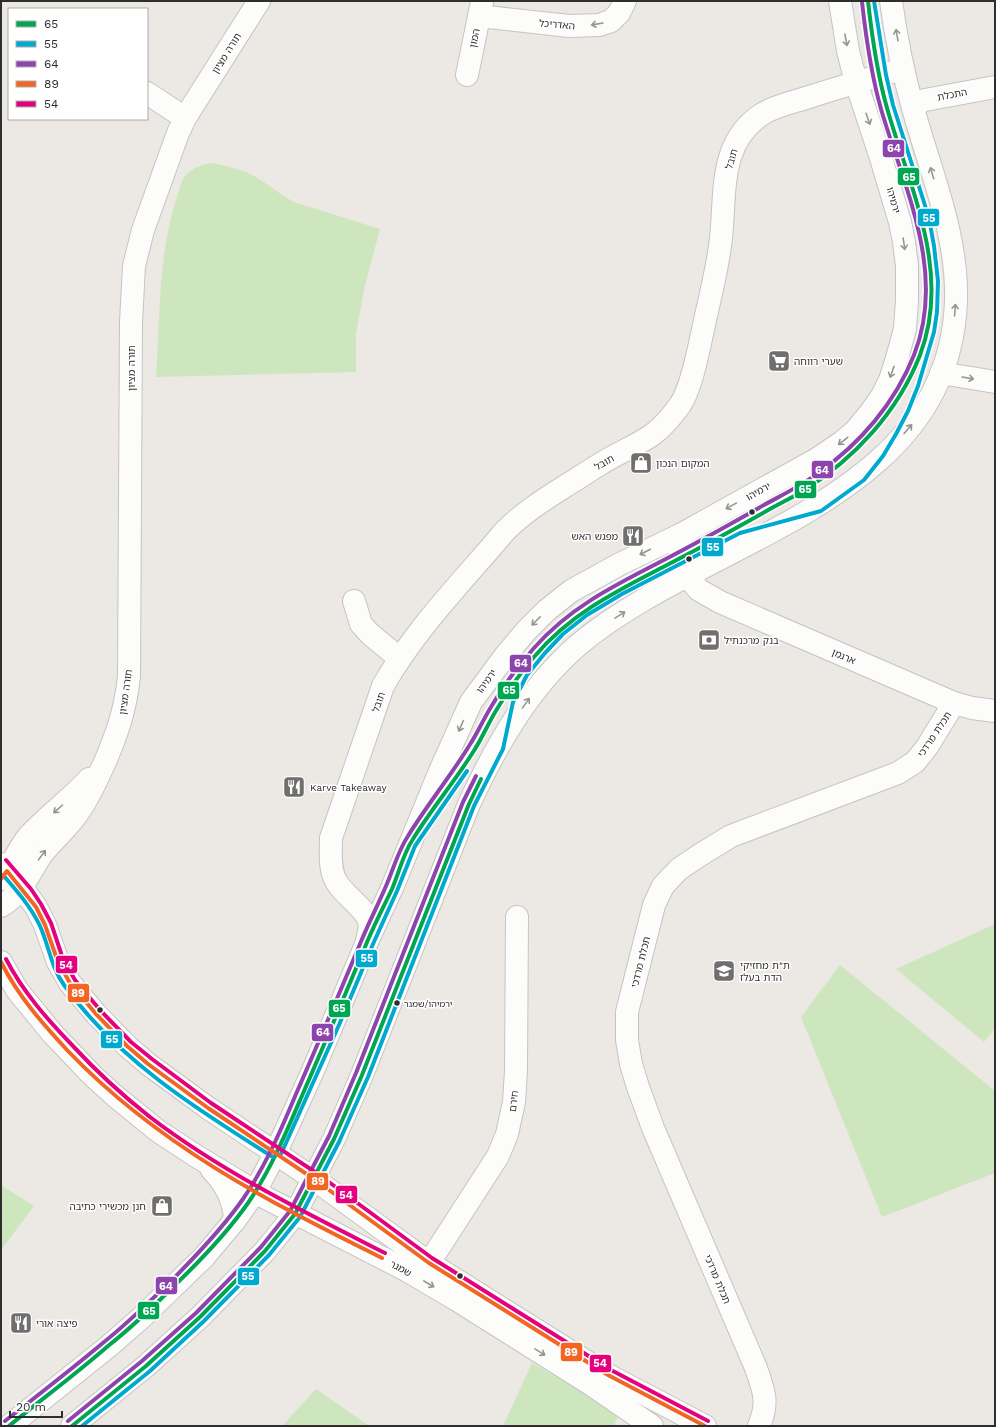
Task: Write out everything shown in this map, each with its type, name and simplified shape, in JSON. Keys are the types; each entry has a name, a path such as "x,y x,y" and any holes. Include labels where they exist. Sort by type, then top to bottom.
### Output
{"street":[{"name":"תורה מציון","path":"1,906 14,896 21,888 42,855 80,811 105,762 124,712 130,677 131,322 134,266 143,230 178,133 259,1"},
{"name":"האדריכל","path":"480,8 569,26 599,25 610,21 619,13 625,1"},
{"name":"ירמיהו","path":"9,1426 109,1346 141,1318 204,1257 235,1220 255,1192 276,1152 331,1030 440,771 472,702 505,656 526,631 547,610 571,591 620,564 680,535 818,459 856,430 882,396 890,380 905,329 907,300 906,254 898,215 856,82 844,28 840,1"},
{"path":"72,1426 146,1366 200,1317 265,1251 295,1214 314,1179 365,1068 469,804 497,747 532,694 554,667 604,625 695,572 818,506 860,476 892,448 927,404 941,373 950,345 954,324 956,298 955,271 952,243 944,211 903,70 891,1"},
{"name":"המון","path":"467,75 480,8"},
{"name":"תובל","path":"367,942 370,923 355,902 349,898 335,881 330,862 331,838 383,686 399,658 416,635 517,519 532,507 602,462 653,434 680,404 687,390 716,271 721,238 724,188 728,161 733,149 752,122 765,112 780,106 856,82 903,70"},
{"name":"התכלת","path":"913,108 920,102 933,98 995,87"},
{"path":"148,94 186,118"},
{"path":"941,373 995,382"},
{"name":"ארגמן","path":"680,535 693,551 695,572 733,607 954,703 995,712"},
{"path":"354,601 361,624 370,634 399,658"},
{"name":"תכלת מרדכי","path":"759,1426 764,1413 765,1400 756,1368 653,1128 631,1064 627,1040 627,1012 654,905 663,886 679,869 731,836 898,773 915,762 927,747 954,703"},
{"name":"תורה מציון","path":"3,872 30,836 74,795 105,762"},
{"name":"שמגר","path":"3,872 26,893 41,915 46,925 54,952 65,975 96,1014 127,1046 164,1076 208,1108 276,1152 429,1264 608,1375 705,1426"},
{"path":"355,902 371,906 377,903 392,888"},
{"name":"חירם","path":"429,1264 498,1156 507,1134 514,1102 516,1071 517,917"},
{"name":"שמגר","path":"1,962 27,1003 52,1033 87,1070 134,1112 158,1131 255,1192 406,1270 457,1300 589,1383 652,1426"},
{"path":"196,1156 213,1172 224,1186 232,1201 235,1220"},
{"name":"תכלת מרדכי","path":"750,1426 757,1386 756,1368"}],"green space":[{"path":"211,163 247,173 294,202 380,229 365,285 356,333 356,372 156,377 163,265 170,222 184,178 195,168"},
{"path":"995,924 995,1028 984,1042 896,969"},
{"path":"840,965 995,1091 995,1173 882,1217 801,1017"},
{"path":"1,1185 34,1206 1,1250"},
{"path":"532,1363 619,1413 614,1426 503,1426"},
{"path":"316,1389 369,1426 282,1426"}],"transit line":[{"name":"65","path":"9,1426 84,1367 143,1316 204,1256 232,1225 248,1203 256,1191 283,1138 410,845 428,816 468,760 510,689 534,657 548,641 563,628 596,604 630,584 798,494 822,478 857,449 887,415 900,396 920,355 929,324 932,293 930,262 916,200 883,95 875,55 868,1"},
{"name":"55","path":"82,1426 150,1371 204,1321 269,1255 300,1217 339,1142 368,1077 474,806 503,749 513,702 527,675 545,653 563,634 587,615 622,594 740,533 821,511 864,480 883,456 896,434 908,411 918,386 934,332 937,312 938,281 929,218 893,105 886,75 874,1"},
{"name":"64","path":"5,1421 113,1335 138,1312 200,1252 227,1221 243,1199 251,1187 278,1135 404,842 462,757 501,691 528,655 562,621 592,599 812,478 833,462 862,436 875,421 897,390 914,355 923,324 926,293 924,262 910,200 877,96 869,56 862,2"},
{"name":"55","path":"281,1154 339,1025 415,846 467,771"},
{"name":"64","path":"68,1421 142,1361 196,1313 261,1247 290,1211 329,1136 356,1073 463,802 476,776"},
{"name":"65","path":"72,1426 146,1366 200,1317 265,1251 295,1214 334,1139 362,1075 469,804 481,779"},
{"name":"54","path":"6,860 31,889 41,904 51,923 63,959 75,980 100,1010 131,1042 152,1059 211,1103 318,1174 432,1258 611,1370 708,1421"},
{"name":"89","path":"1,879 7,871 36,907 45,925 58,962 70,983 96,1014 127,1046 148,1064 208,1108 314,1179 429,1263 608,1375 705,1426"},
{"name":"55","path":"3,875 32,912 40,926 56,971 64,985 85,1012 108,1036 160,1081 215,1120 273,1157"},
{"name":"54","path":"6,959 20,983 36,1005 81,1055 119,1091 150,1117 206,1156 264,1190 385,1253"},
{"name":"89","path":"1,962 23,998 58,1041 103,1085 139,1115 177,1143 256,1192 297,1215 382,1258"}],"place":[{"name":"שערי רווחה","path":"779,361"},
{"name":"המקום הנכון","path":"641,463"},
{"name":"מפגש האש","path":"633,536"},
{"name":"בנק מרכנתיל","path":"709,640"},
{"name":"Karve Takeaway","path":"294,787"},
{"name":"ת\"ת מחזיקי הדת בעלז","path":"724,971"},
{"name":"ירמיהו/שמגר","path":"397,1003"},
{"name":"חנן מכשירי כתיבה","path":"162,1206"},
{"name":"פיצה אורי","path":"21,1323"}]}
